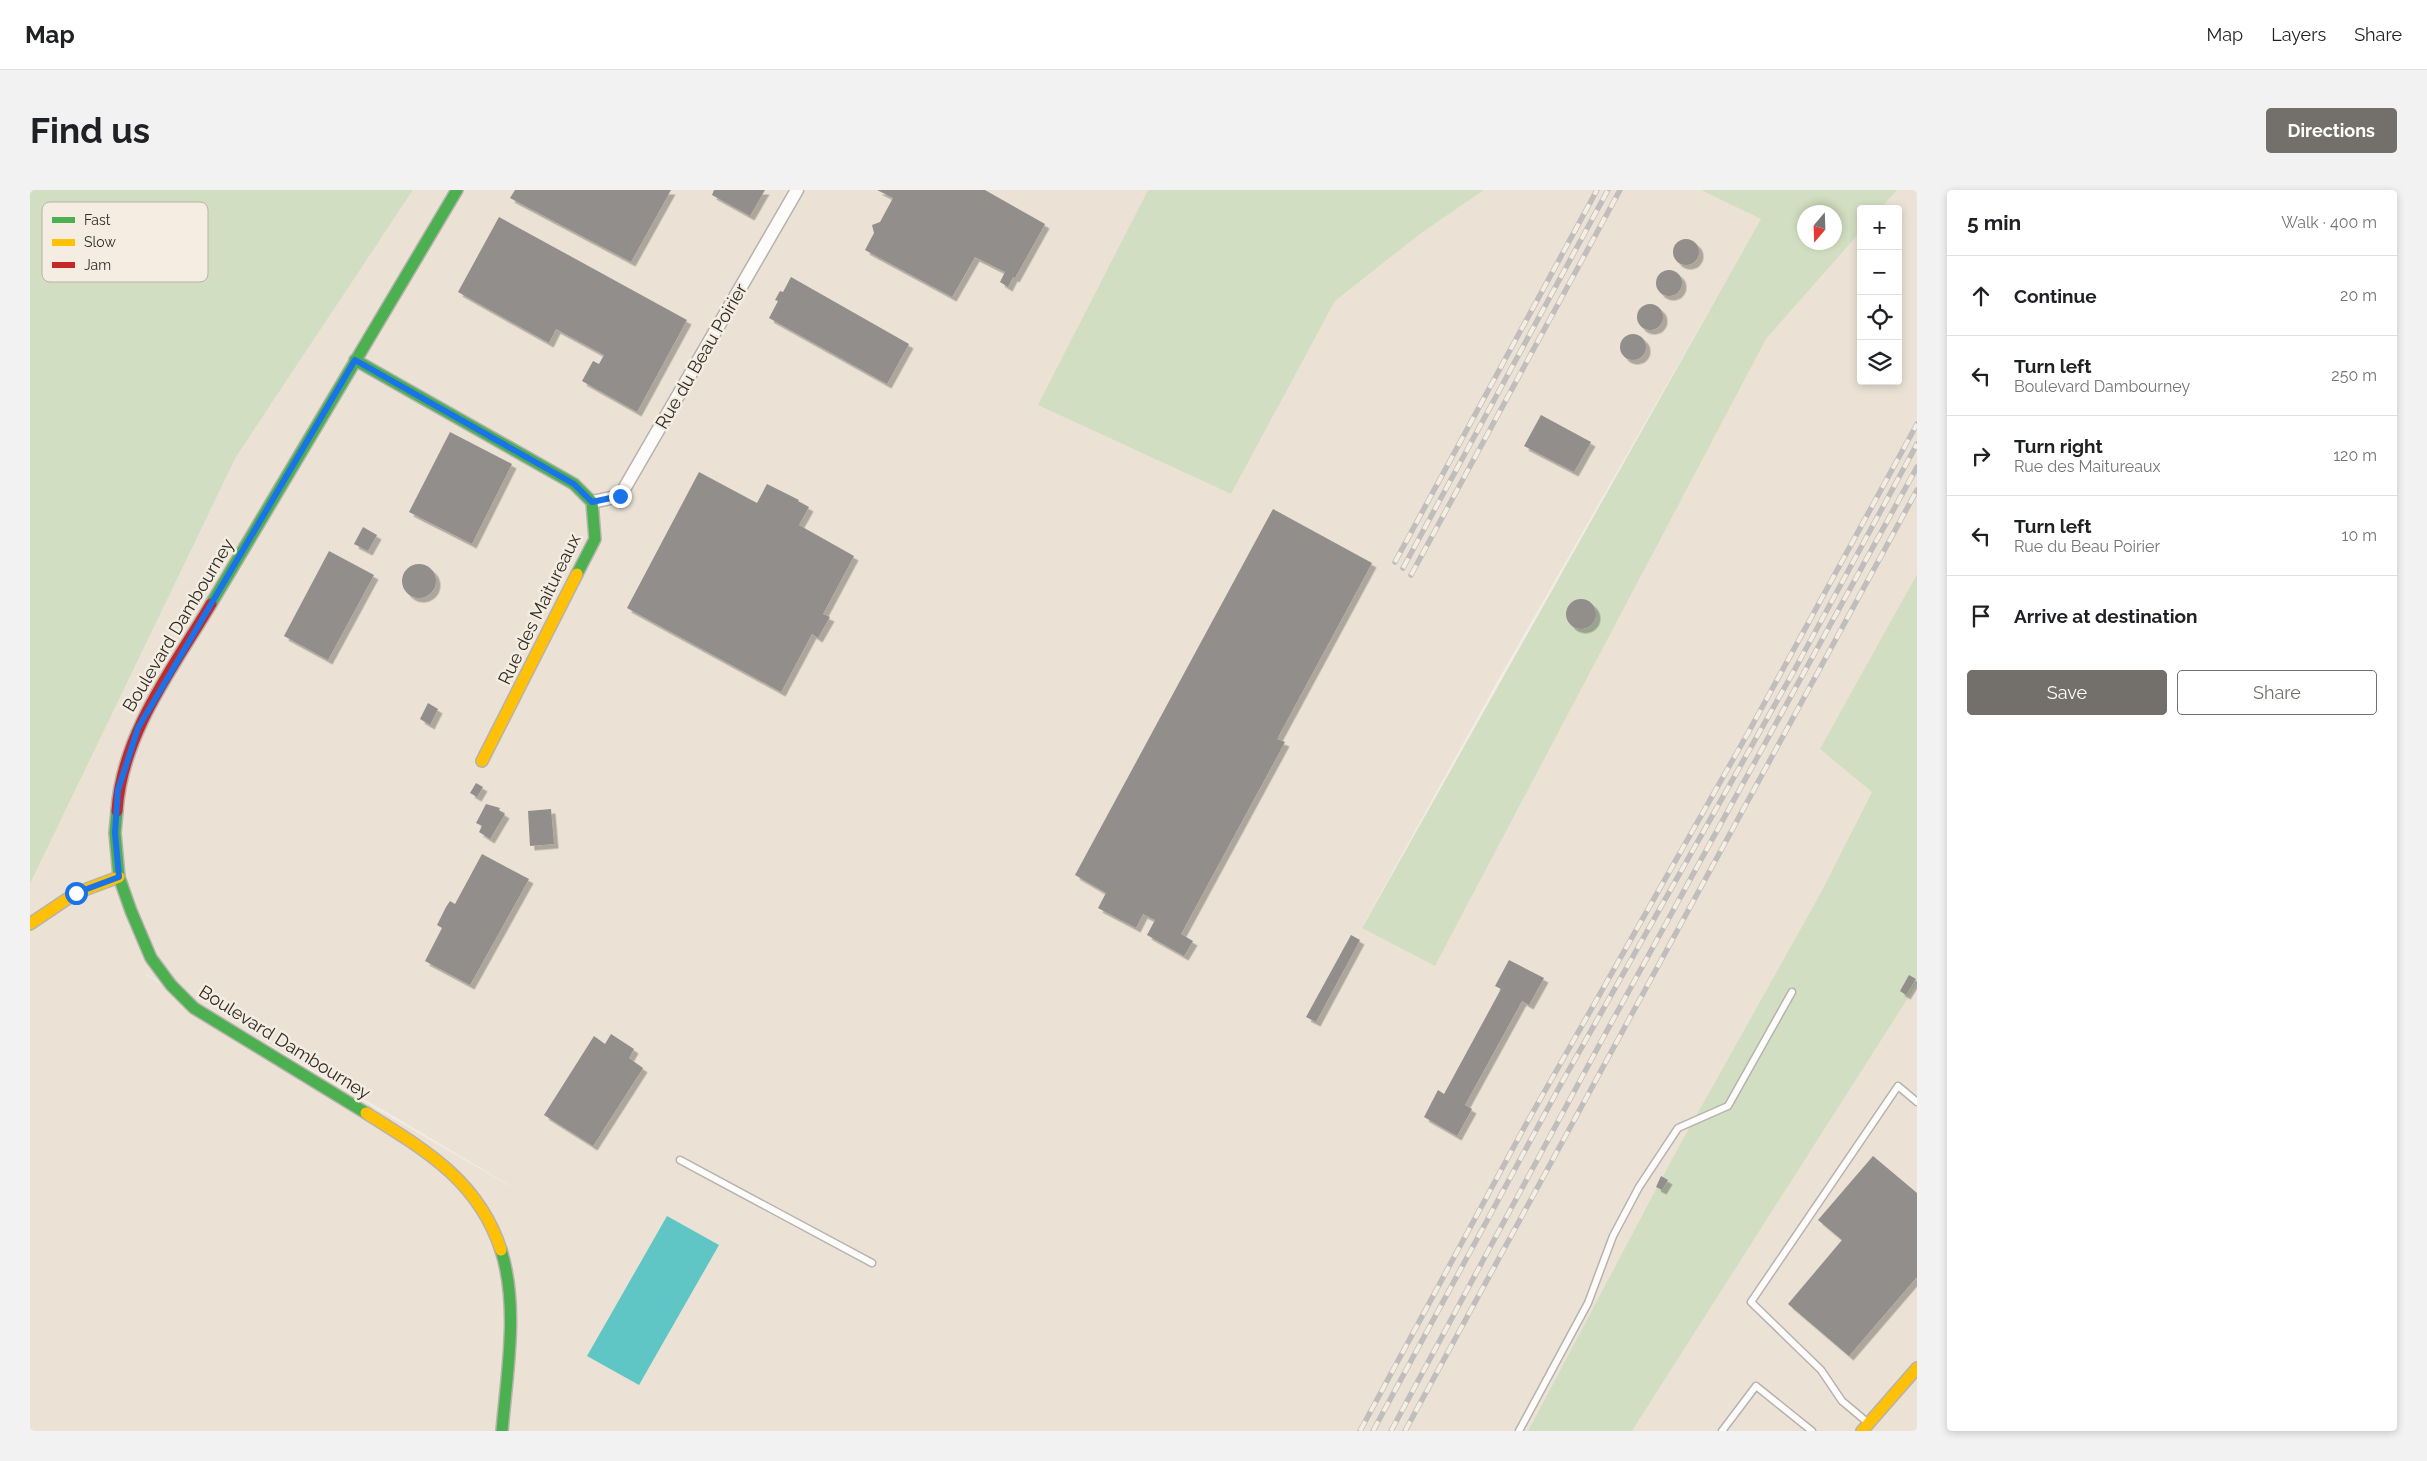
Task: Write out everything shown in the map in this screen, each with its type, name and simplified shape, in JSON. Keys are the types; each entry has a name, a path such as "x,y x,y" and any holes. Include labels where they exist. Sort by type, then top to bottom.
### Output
{"street":[{"name":"Boulevard Dambourney","path":"457,190 138,728 118,790 115,833 119,877 131,911 151,958 171,985 194,1008 424,1149 454,1174 481,1205 494,1231 507,1268 510,1311 502,1431"},
{"name":"Rue du Beau Poirier","path":"592,502 620,496 797,190"},
{"path":"355,360 574,484 592,502"},
{"name":"Rue des Maitureaux","path":"482,761 595,539 592,502"},
{"path":"30,924 76,893 119,877"},
{"path":"1866,1428 1917,1368"}],"lane":[{"path":"1520,1431 1588,1303 1613,1236 1639,1187 1678,1128 1728,1106 1792,992"},
{"path":"1866,1428 1842,1401 1821,1370 1751,1302 1898,1086 1917,1102"},
{"path":"680,1160 872,1263"},
{"path":"1722,1431 1756,1386 1812,1431"}],"shaded area":[{"path":"413,190 1148,190 1039,405 1231,494 1335,301 1420,234 1484,190 1701,190 1762,218 1497,682 1362,927 1435,966 1766,338 1857,236 1857,385 1902,385 1902,205 1884,205 1897,190 1917,190 1917,574 1891,621 1872,792 1819,896 1673,1157 1528,1431 30,1431 30,884 236,457","holes":["146,974 400,1120 532,1199 146,975"]},
{"path":"1917,984 1917,1431 1632,1431"}],"green space":[{"path":"30,190 413,190 236,457 30,884"},
{"path":"1148,190 1484,190 1420,234 1335,301 1231,494 1038,405"},
{"path":"1701,190 1897,190 1884,205 1857,205 1857,236 1766,339 1435,966 1362,928 1761,219"},
{"path":"1917,574 1917,984 1632,1431 1528,1431 1673,1157 1819,896 1872,792 1820,749"}],"water":[{"path":"667,1216 719,1245 639,1385 587,1356"}],"building":[{"path":"515,190 671,190 631,262 510,198"},
{"path":"714,190 765,190 750,216 712,195"},
{"path":"877,190 985,190 1045,224 1008,287 1000,282 1005,272 975,257 952,297 865,250 874,233 872,225 880,222 893,198"},
{"path":"499,217 687,320 637,412 582,381 593,361 599,364 604,355 556,329 549,343 458,292"},
{"path":"1686,239 1695,243 1699,252 1695,261 1686,265 1677,261 1673,252 1677,243"},
{"path":"1669,270 1678,274 1682,283 1678,292 1669,296 1660,292 1656,283 1660,274"},
{"path":"791,277 909,344 887,384 769,318 778,301 775,300 780,291 783,292"},
{"path":"1650,304 1659,308 1663,317 1659,326 1650,330 1641,326 1637,317 1641,308"},
{"path":"1633,334 1642,338 1646,347 1642,356 1633,360 1624,356 1620,347 1624,338"},
{"path":"1541,415 1591,442 1574,472 1524,446"},
{"path":"450,432 512,464 472,544 409,512"},
{"path":"699,472 757,503 767,484 799,500 809,507 799,525 854,556 823,614 830,617 818,638 812,634 781,692 627,608"},
{"path":"1273,509 1372,563 1277,739 1285,742 1181,934 1193,941 1184,956 1147,935 1155,920 1143,914 1136,928 1098,908 1106,893 1075,875"},
{"path":"363,527 377,535 368,551 354,544"},
{"path":"329,551 374,575 328,660 284,636"},
{"path":"419,564 431,569 436,581 431,593 419,598 407,593 402,581 407,569"},
{"path":"1581,599 1587,600 1595,608 1595,620 1587,628 1581,629 1575,628 1567,620 1566,614 1567,608 1575,600"},
{"path":"428,703 438,709 430,725 420,719"},
{"path":"476,783 483,787 477,797 470,793"},
{"path":"486,804 500,808 499,810 505,814 490,839 479,832 482,826 476,823"},
{"path":"551,809 554,844 530,846 528,811"},
{"path":"482,854 529,879 470,985 425,961 442,928 437,925 446,907 450,901 455,904"},
{"path":"1351,935 1360,940 1316,1022 1306,1017"},
{"path":"1509,960 1544,978 1529,1005 1522,1001 1465,1105 1472,1109 1457,1136 1424,1117 1438,1090 1444,1094 1501,989 1495,986"},
{"path":"1909,975 1916,979 1906,995 1900,991"},
{"path":"611,1034 634,1049 629,1058 643,1068 593,1146 544,1115 594,1036 605,1044"},
{"path":"1873,1156 1917,1193 1917,1277 1849,1356 1788,1304 1842,1240 1818,1220"},
{"path":"1661,1176 1668,1180 1662,1190 1656,1187"}],"railway":[{"path":"1395,562 1597,190"},
{"path":"1403,568 1608,190"},
{"path":"1411,575 1620,190"},
{"path":"1360,1431 1525,1126 1748,733 1917,424"},
{"path":"1373,1431 1561,1084 1795,669 1917,444"},
{"path":"1391,1431 1603,1038 1917,467"},
{"path":"1405,1431 1917,490"}],"traffic: fast":[{"path":"211,604 457,190"},
{"path":"355,360 574,484 592,502 595,539 577,574"},
{"path":"117,811 115,833 119,877 151,958 171,985 194,1008 366,1113"},
{"path":"501,1250 506,1272 511,1317 509,1363 502,1431"}],"traffic: slow":[{"path":"482,761 577,574"},
{"path":"30,924 76,893 119,877"},
{"path":"366,1113 429,1154 464,1186 478,1204 491,1226 501,1250"},
{"path":"1862,1431 1917,1368"}],"traffic: jam":[{"path":"117,811 128,755 139,729 166,677 211,604"}],"route":[{"path":"76,893 119,877 115,833 118,790 138,728 355,360 574,484 592,502 620,496"}]}
